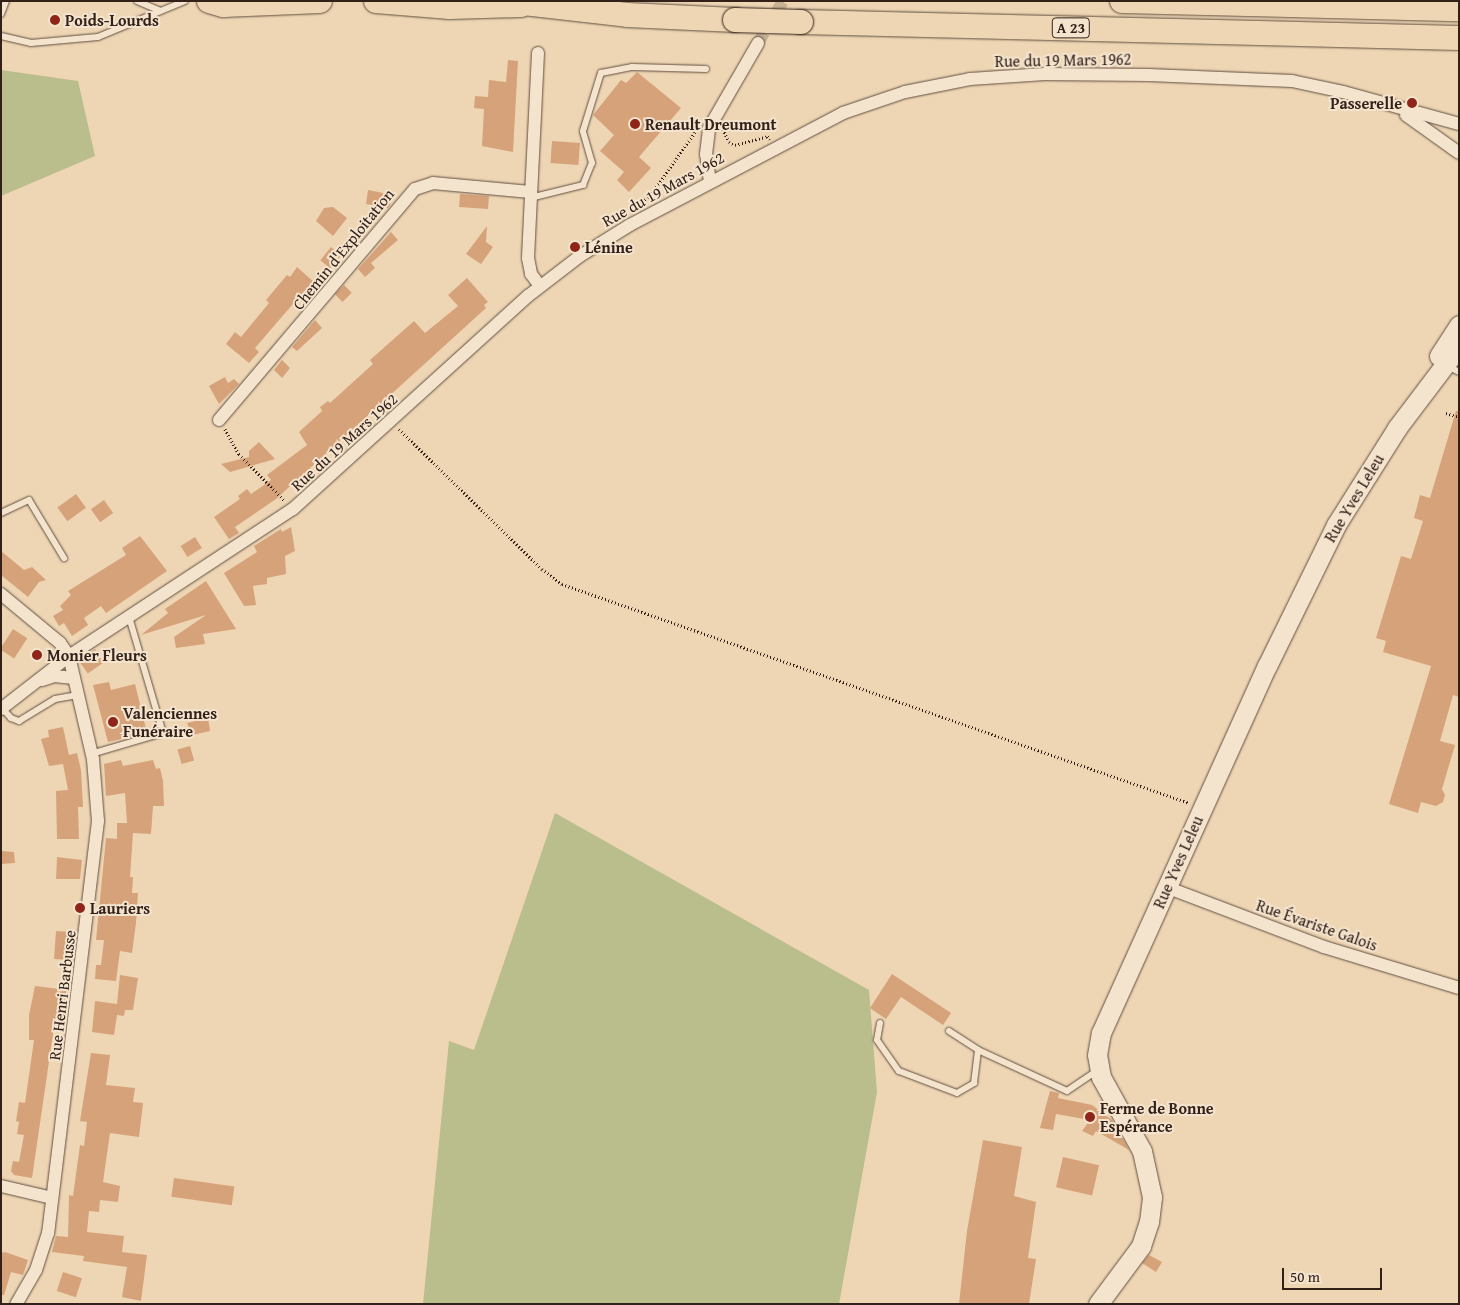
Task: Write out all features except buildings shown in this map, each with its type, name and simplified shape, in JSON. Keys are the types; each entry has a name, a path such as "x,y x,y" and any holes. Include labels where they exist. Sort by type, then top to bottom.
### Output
{"highway":[{"path":"209,1 223,5 320,1"},
{"path":"376,1 471,7 532,5"},
{"name":"A 23","path":"505,1 627,16 1459,38"},
{"path":"1122,1 1459,9"},
{"path":"1425,38 1459,44"}],"street":[{"path":"710,182 706,146 709,128 758,42"},
{"path":"538,53 528,267 540,286"},
{"name":"Rue du 19 Mars 1962","path":"2,709 69,656 293,509 540,286 615,234 829,120 889,96 953,81 1011,75 1279,80 1343,92 1395,109 1459,124"},
{"name":"Rue du 19 Mars 1962","path":"1395,109 1432,132 1459,154"},
{"name":"Chemin d'Exploitation","path":"219,420 415,189 433,183 530,195"},
{"name":"Rue Yves Leleu","path":"1447,365 1459,325"},
{"name":"Rue Yves Leleu","path":"1098,1304 1141,1246 1148,1222 1152,1197 1142,1151 1107,1090 1098,1069 1097,1055 1101,1032 1202,807 1330,538 1397,428 1447,365 1459,346"},
{"path":"1,594 64,647 69,656"},
{"name":"Rue Henri Barbusse","path":"16,1304 32,1277 43,1250 52,1198 97,848 96,780 92,754 69,656"},
{"path":"35,683 54,676 74,678"},
{"name":"Rue Évariste Galois","path":"1166,887 1324,947 1459,988"},
{"path":"1,1186 52,1198"}],"lane":[{"path":"1,14 6,1"},
{"path":"137,1 160,11"},
{"path":"1,36 31,43 98,37 185,1"},
{"path":"530,195 583,185 592,163 583,131 601,73 632,66 706,69"},
{"path":"1,513 29,500 64,558"},
{"path":"92,754 163,733 129,617"},
{"path":"2,709 11,718 19,721 50,701 78,696"},
{"path":"880,1023 878,1040 899,1071 957,1093 974,1083 978,1050"},
{"path":"949,1031 978,1050 1067,1091 1098,1069"}],"path":[{"path":"723,126 723,133 734,145 768,136 774,148"},
{"path":"635,208 650,196 697,128"},
{"path":"1446,412 1459,416"},
{"path":"219,420 239,454 293,509"},
{"path":"390,421 542,569 562,584 1202,807"}],"green space":[{"path":"1,70 78,81 95,156 1,196"},
{"path":"555,813 869,990 877,1092 839,1304 423,1304 449,1041 474,1050"}],"tunnel":[{"path":"758,43 783,1"}],"place":[{"name":"Poids-Lourds","path":"55,20"},
{"name":"Passerelle","path":"1412,103"},
{"name":"Renault Dreumont","path":"635,124"},
{"name":"Lénine","path":"575,247"},
{"name":"Monier Fleurs","path":"37,655"},
{"name":"Valenciennes Funéraire","path":"113,722"},
{"name":"Lauriers","path":"80,908"},
{"name":"Ferme de Bonne Espérance","path":"1090,1117"}]}
